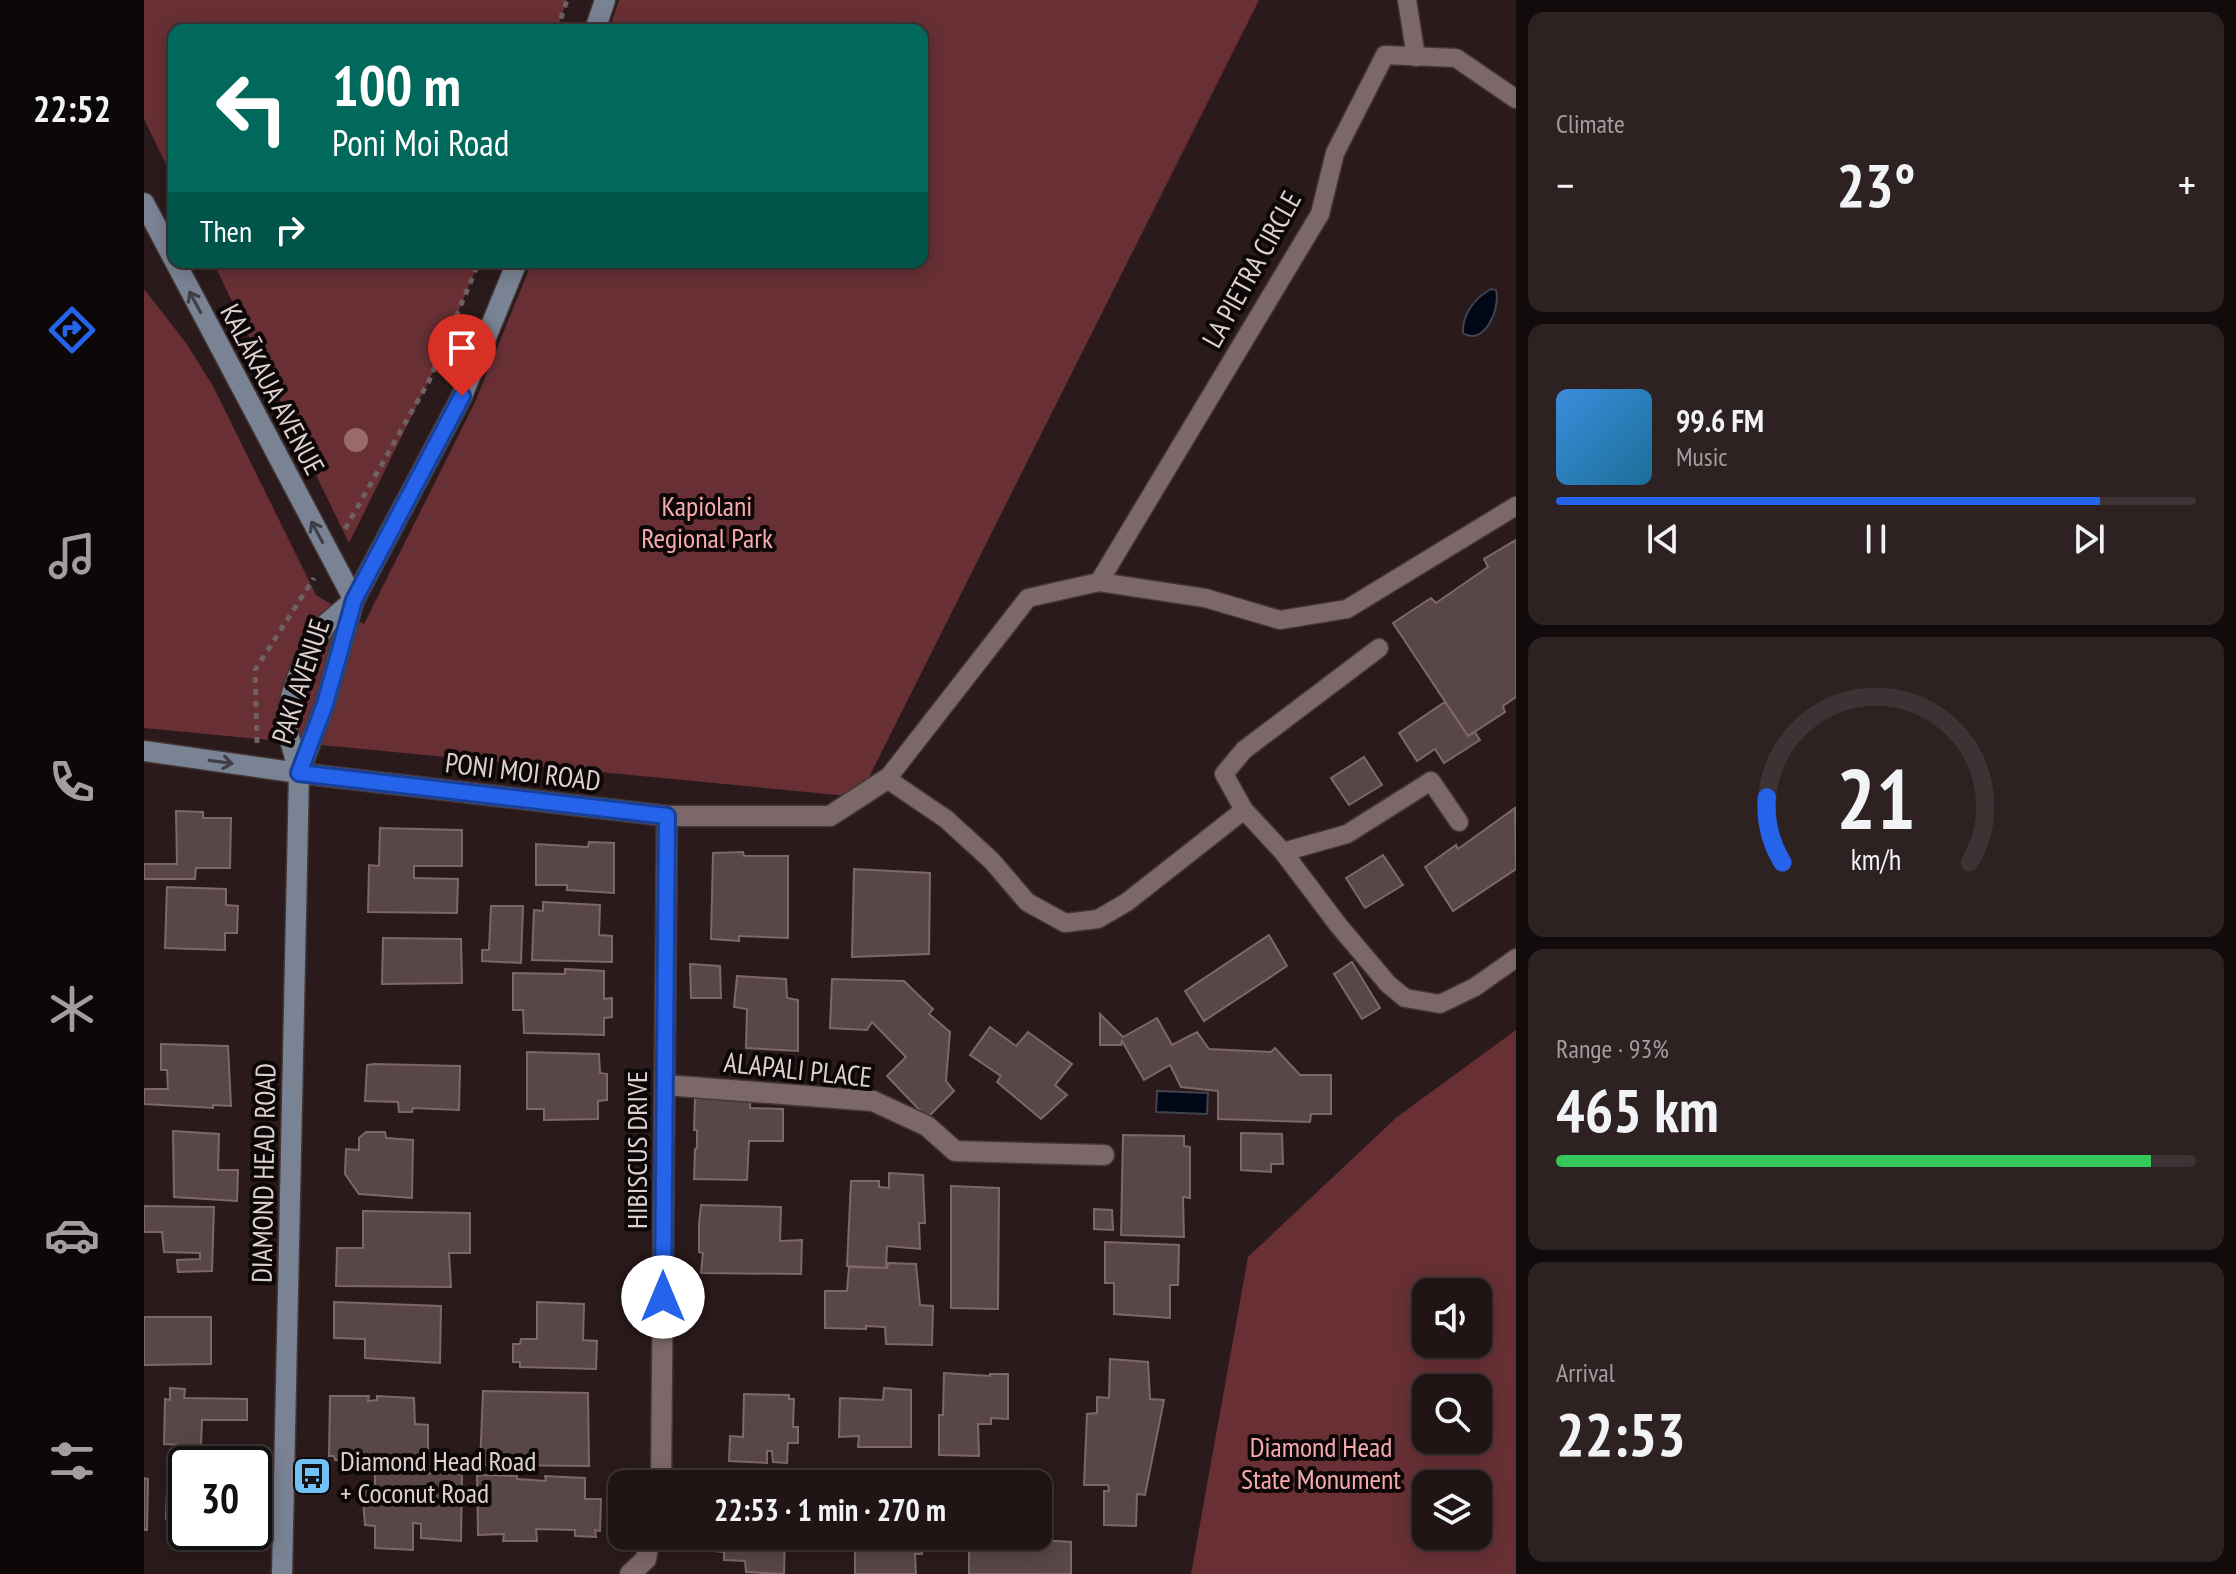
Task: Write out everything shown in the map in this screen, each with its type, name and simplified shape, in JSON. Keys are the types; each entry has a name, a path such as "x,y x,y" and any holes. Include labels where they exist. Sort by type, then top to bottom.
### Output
{"street":[{"path":"597,24 605,0"},
{"name":"KALĀKAUA AVENUE","path":"144,203 168,248"},
{"name":"KALĀKAUA AVENUE","path":"178,268 354,600"},
{"name":"PAKI AVENUE","path":"299,773 325,704 354,600 462,396 515,268"},
{"name":"PAKI AVENUE","path":"299,773 286,725 291,696 303,662 327,623 354,600"},
{"name":"PONI MOI ROAD","path":"144,751 299,773 667,816 830,816 887,779"},
{"name":"DIAMOND HEAD ROAD","path":"282,1574 299,773"},
{"name":"HIBISCUS DRIVE","path":"662,1470 667,816"},
{"name":"ALAPALI PLACE","path":"665,1085 873,1101 927,1126 955,1151 1104,1155"},
{"path":"630,1574 646,1559 648,1550"}],"lane":[{"path":"1407,0 1416,57"},
{"name":"LA PIETRA CIRCLE","path":"1099,582 1320,214 1335,153 1385,55 1456,58 1516,99"},
{"path":"1244,810 1127,902 1098,919 1065,923 1027,902 992,861 946,819 887,779 1028,598 1099,582 1205,598 1280,620 1347,609 1516,506"},
{"path":"1379,648 1244,750 1224,774 1244,810 1283,852 1388,984 1405,998 1440,1004 1475,987 1516,958"},
{"path":"1283,852 1347,834 1431,781 1459,822"}],"path":[{"path":"559,24 567,0"},
{"path":"347,526 429,381 476,268"},
{"path":"257,724 255,670 310,585"}],"green space":[{"path":"144,0 567,0 559,24 168,24 168,169 144,119"},
{"name":"Kapiolani Regional Park","path":"619,0 1259,0 859,797 144,728 144,289 186,343 213,386 316,595 364,624 475,402 530,268 928,268 928,24 611,24"},
{"path":"216,268 476,268 429,381 349,543"},
{"name":"Diamond Head State Monument","path":"1516,1030 1516,1574 1191,1574 1248,1257 1397,1117"}],"water":[{"path":"1491,289 1496,290 1497,298 1489,324 1477,335 1463,333 1471,307"},
{"path":"1157,1091 1208,1093 1207,1114 1156,1112"}],"building":[{"path":"1516,540 1516,697 1503,706 1505,712 1468,736 1393,623 1431,598 1436,603 1488,567 1484,559"},
{"path":"1445,702 1468,736 1475,732 1480,740 1444,763 1435,749 1417,761 1399,733"},
{"path":"1364,757 1382,785 1349,805 1331,778"},
{"path":"1515,808 1516,869 1453,911 1425,867 1456,845 1458,849"},
{"path":"176,811 203,812 203,818 231,818 230,868 196,868 195,879 144,879 144,864 177,864"},
{"path":"380,828 462,830 462,866 414,866 414,878 458,879 457,913 368,912 369,865 379,866"},
{"path":"589,842 614,843 614,893 567,890 567,885 536,885 536,844 588,847"},
{"path":"743,852 744,856 788,856 788,938 739,936 739,941 711,939 713,853"},
{"path":"1383,855 1403,885 1365,908 1346,878"},
{"path":"854,869 930,873 929,954 852,957"},
{"path":"167,887 226,889 226,905 238,906 237,933 225,933 225,950 165,948"},
{"path":"543,902 600,905 599,935 612,936 612,962 532,960 534,910 543,911"},
{"path":"491,906 523,906 521,963 482,961 482,950 489,950"},
{"path":"1269,935 1287,966 1204,1021 1185,991"},
{"path":"383,938 461,939 462,983 382,984"},
{"path":"1352,962 1380,1008 1362,1019 1334,974"},
{"path":"690,964 720,966 721,998 691,998"},
{"path":"565,969 604,971 604,999 612,998 612,1017 604,1018 604,1035 524,1033 523,1010 513,1010 513,973 565,974"},
{"path":"737,976 786,979 787,998 798,1000 798,1051 746,1048 747,1009 734,1007"},
{"path":"832,979 904,981 933,1009 929,1014 950,1032 946,1081 954,1091 927,1118 887,1076 906,1057 872,1022 867,1030 830,1028"},
{"path":"1100,1014 1123,1037 1157,1018 1172,1045 1197,1032 1209,1049 1271,1052 1275,1048 1300,1075 1331,1075 1331,1114 1311,1114 1310,1122 1218,1119 1218,1091 1181,1087 1170,1065 1144,1080 1122,1041 1121,1045 1100,1045"},
{"path":"990,1027 1016,1046 1028,1032 1072,1064 1055,1085 1067,1095 1041,1119 997,1082 1001,1076 970,1055"},
{"path":"161,1044 228,1046 231,1106 213,1105 213,1108 144,1104 144,1089 168,1089 167,1070 161,1070"},
{"path":"527,1052 599,1054 600,1073 607,1074 607,1100 598,1101 598,1119 544,1120 544,1109 527,1109"},
{"path":"367,1065 460,1066 459,1110 413,1108 412,1112 399,1112 398,1102 365,1101"},
{"path":"695,1098 750,1099 750,1108 783,1109 783,1141 749,1141 747,1180 694,1179 697,1148"},
{"path":"173,1131 219,1134 218,1170 238,1170 237,1201 174,1197"},
{"path":"366,1132 385,1132 386,1138 413,1140 412,1198 359,1194 345,1174 346,1149 359,1150 359,1138"},
{"path":"1241,1133 1282,1134 1283,1164 1271,1164 1271,1172 1241,1170"},
{"path":"1123,1135 1184,1136 1184,1146 1190,1147 1190,1198 1183,1197 1184,1237 1121,1235"},
{"path":"889,1173 923,1175 925,1223 919,1223 920,1249 887,1246 886,1268 847,1266 851,1181 879,1181 879,1187 889,1188"},
{"path":"951,1186 999,1188 998,1309 951,1308"},
{"path":"701,1205 781,1207 780,1241 802,1240 801,1274 701,1273"},
{"path":"144,1206 214,1207 212,1271 178,1272 177,1260 200,1259 200,1253 164,1252 162,1232 144,1232"},
{"path":"1094,1209 1112,1210 1113,1230 1094,1229"},
{"path":"363,1211 470,1213 470,1253 449,1253 451,1287 336,1286 337,1248 363,1248"},
{"path":"1105,1242 1179,1245 1178,1285 1170,1285 1170,1318 1114,1314 1114,1283 1105,1283"},
{"path":"888,1263 916,1264 920,1305 933,1306 932,1345 886,1344 885,1327 825,1328 825,1291 847,1291 849,1267 887,1268"},
{"path":"334,1302 441,1306 440,1363 365,1358 365,1339 334,1338"},
{"path":"537,1302 584,1304 583,1340 597,1341 596,1369 520,1367 520,1362 513,1362 513,1344 520,1344 521,1339 537,1339"},
{"path":"144,1317 211,1317 211,1364 144,1365"},
{"path":"1110,1359 1148,1362 1150,1399 1164,1400 1145,1495 1137,1494 1136,1526 1104,1525 1104,1491 1109,1491 1108,1485 1084,1485 1087,1414 1097,1413 1097,1397 1109,1398"},
{"path":"944,1373 1008,1374 1008,1419 991,1418 991,1424 978,1424 979,1456 939,1455 939,1415 943,1415"},
{"path":"170,1388 185,1389 184,1398 247,1399 247,1420 202,1420 201,1446 164,1444 165,1399 170,1400"},
{"path":"884,1388 911,1390 911,1447 858,1447 859,1436 839,1437 840,1398 883,1400"},
{"path":"483,1391 588,1393 589,1466 480,1465"},
{"path":"744,1394 789,1395 789,1399 794,1399 793,1427 798,1427 798,1443 788,1443 787,1463 773,1462 772,1451 767,1451 767,1463 729,1461 730,1436 743,1437"},
{"path":"330,1396 369,1396 368,1401 377,1400 377,1396 414,1398 415,1424 428,1425 428,1457 382,1460 380,1457 348,1457 348,1461 335,1460 334,1456 329,1456"},
{"path":"375,1472 462,1474 461,1541 421,1538 421,1524 413,1523 413,1550 375,1548 375,1526 365,1525 362,1487 375,1487"},
{"path":"477,1475 517,1476 517,1479 546,1481 545,1476 585,1478 585,1499 601,1499 600,1531 595,1530 596,1537 575,1536 575,1530 536,1529 537,1541 503,1541 504,1534 478,1535"},
{"path":"144,1478 148,1479 147,1530 144,1530"},
{"path":"167,1490 168,1519 166,1519"},
{"path":"1052,1541 1071,1542 1071,1574 969,1574 969,1550 1052,1550"},
{"path":"703,1550 785,1550 784,1574 746,1572 745,1561 724,1560 724,1552"},
{"path":"922,1550 922,1554 915,1554 916,1574 855,1574 855,1551"}],"place":[{"name":"Diamond Head Road + Coconut Road","path":"312,1476"}],"route":[{"path":"462,396 354,600 325,704 299,773 667,816 663,1297"}]}
